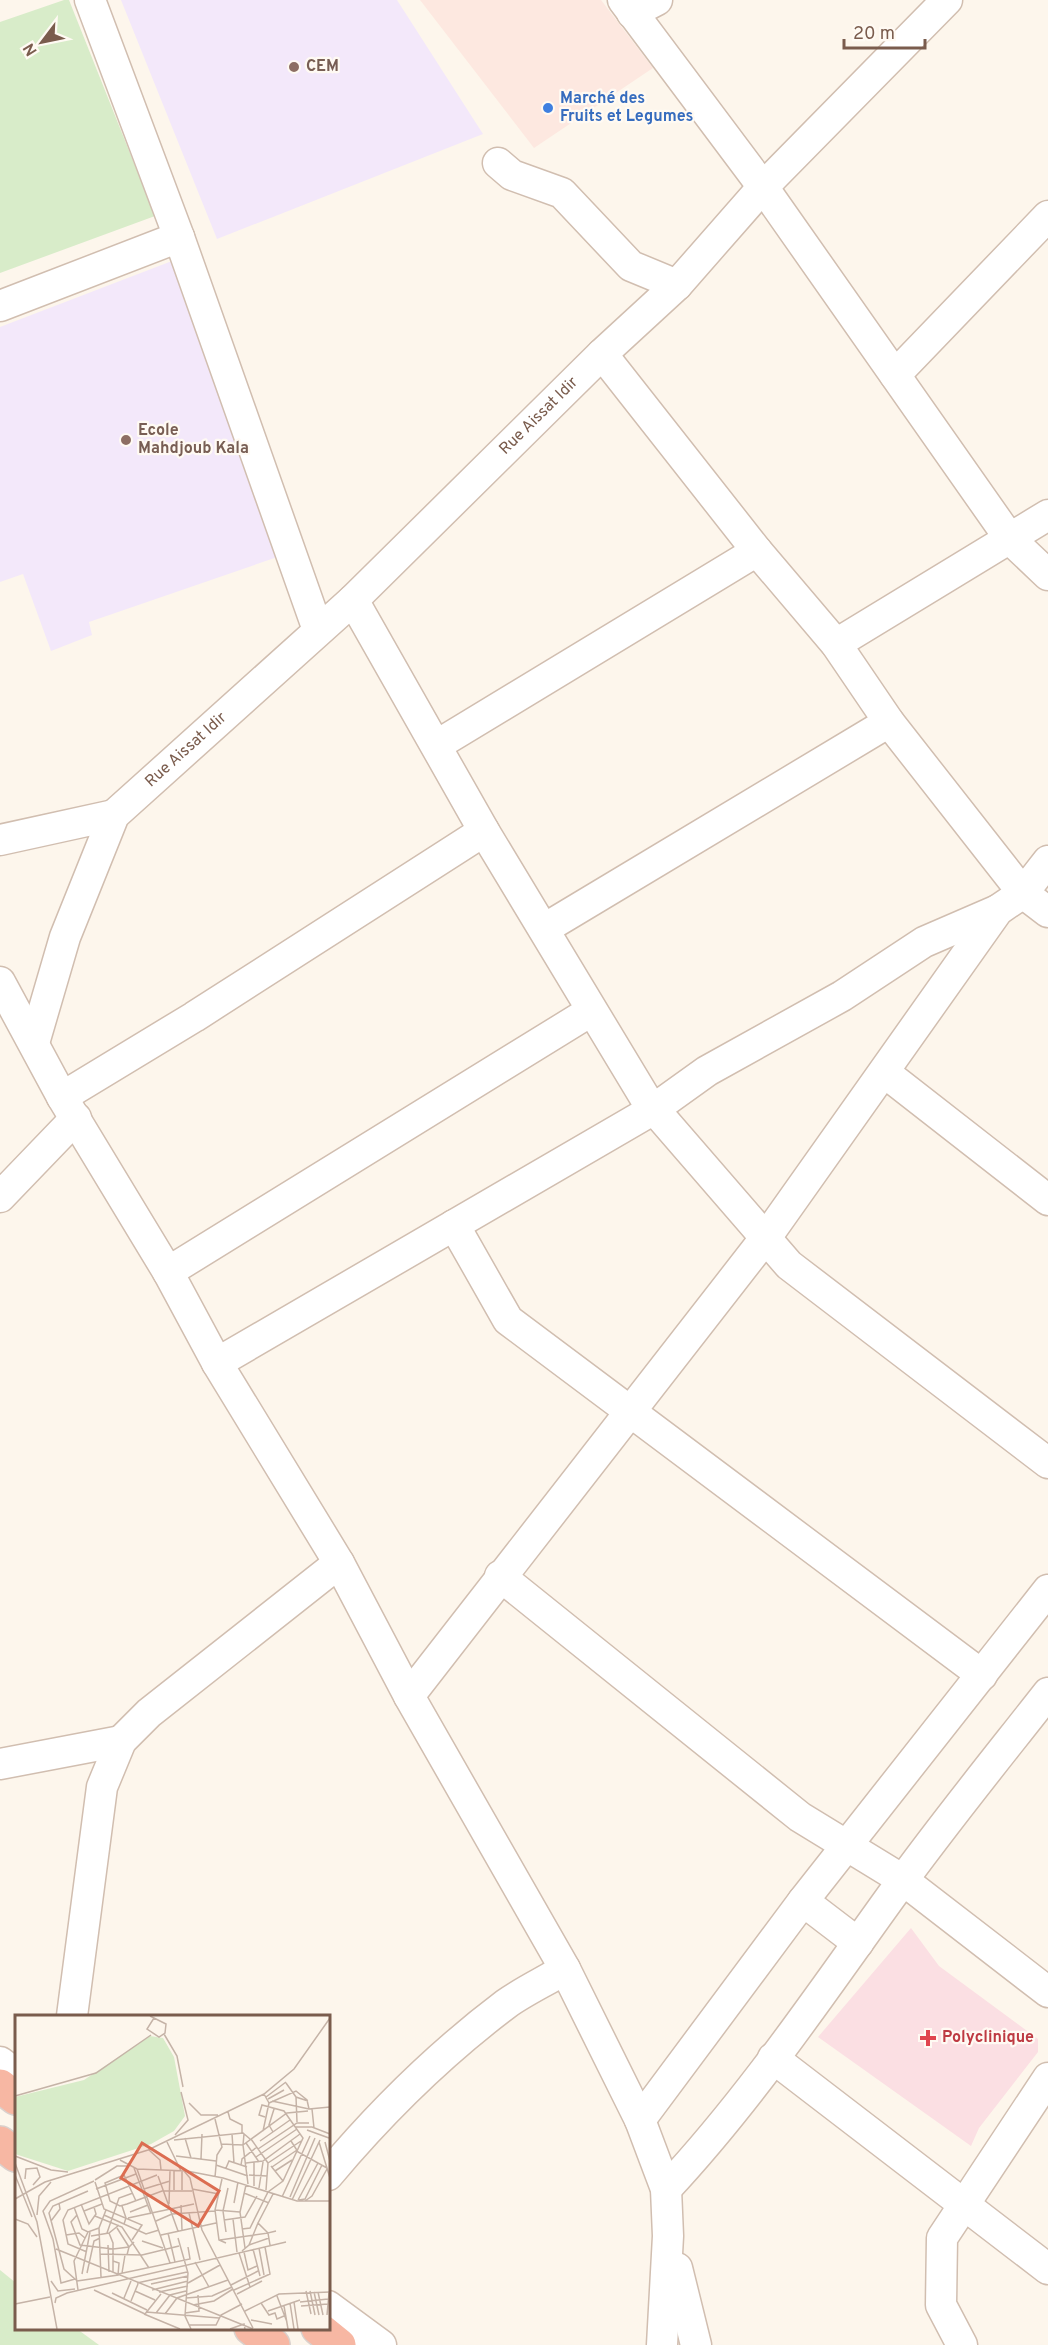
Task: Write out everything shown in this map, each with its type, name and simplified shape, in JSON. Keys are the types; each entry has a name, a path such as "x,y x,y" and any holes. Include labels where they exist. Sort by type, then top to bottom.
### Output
{"highway":[{"path":"0,2086 15,2097"},
{"path":"0,2143 15,2154"},
{"path":"254,2330 273,2345"},
{"path":"320,2330 339,2345"}],"street":[{"path":"90,0 179,237 318,630"},
{"name":"Rue Aissat Idir","path":"114,815 353,600 602,354 677,285 763,187 947,0"},
{"path":"637,4 1010,539 1048,575"},
{"path":"498,163 512,175 562,193 631,266 677,285"},
{"path":"895,375 1048,216"},
{"path":"0,306 179,237"},
{"path":"602,354 757,551 836,644 889,722 1023,893 1048,912"},
{"path":"836,644 1048,515"},
{"path":"437,745 757,551"},
{"path":"353,600 484,831 591,1011 654,1109 789,1265 1048,1462"},
{"path":"544,929 889,722"},
{"path":"0,840 114,815"},
{"path":"34,1043 65,937 114,815"},
{"path":"0,1197 69,1108 194,1017 484,831"},
{"path":"218,1363 654,1109 707,1071 842,996 924,942 998,910 1023,893 1048,861"},
{"path":"409,1696 765,1238 998,910"},
{"path":"0,982 69,1108 168,1272 218,1363 339,1563 409,1696 565,1969 640,2120 666,2189 668,2236 662,2345"},
{"path":"168,1272 591,1011"},
{"path":"884,1071 1048,1200"},
{"path":"454,1225 508,1320 982,1675"},
{"path":"72,2015 102,1787 121,1741 149,1713 339,1563"},
{"path":"500,1576 800,1817 903,1880 1048,1992"},
{"path":"640,2120 803,1901 1048,1590"},
{"path":"666,2189 698,2155 773,2058 903,1880 1048,1693"},
{"path":"0,1764 121,1741"},
{"path":"803,1901 858,1943"},
{"path":"330,2173 353,2146 441,2060 507,2003 565,1969"},
{"path":"773,2058 1048,2269"},
{"path":"0,2062 15,2073"},
{"path":"962,2345 941,2305 942,2238 1048,2078"},
{"path":"668,2236 696,2345"},
{"path":"330,2307 381,2345"}],"shaded area":[{"name":"CEM","path":"121,0 397,0 483,134 217,239"},
{"name":"Marché des Fruits et Legumes","path":"420,0 601,0 653,68 534,148"},
{"name":"Ecole Mahdjoub Kala","path":"185,256 292,552 89,622 92,635 51,651 23,574 0,582 0,327"},
{"name":"Polyclinique","path":"911,1928 939,1966 1038,2039 1038,2052 979,2128 971,2146 818,2037"}],"green space":[{"path":"69,0 155,216 0,273 0,22"},
{"path":"0,2270 15,2282 15,2330 78,2330 99,2345 0,2345"}],"place":[{"name":"CEM","path":"294,67"},
{"name":"Marché des Fruits et Legumes","path":"548,108"},
{"name":"Ecole Mahdjoub Kala","path":"126,440"},
{"name":"Polyclinique","path":"928,2038"}]}
